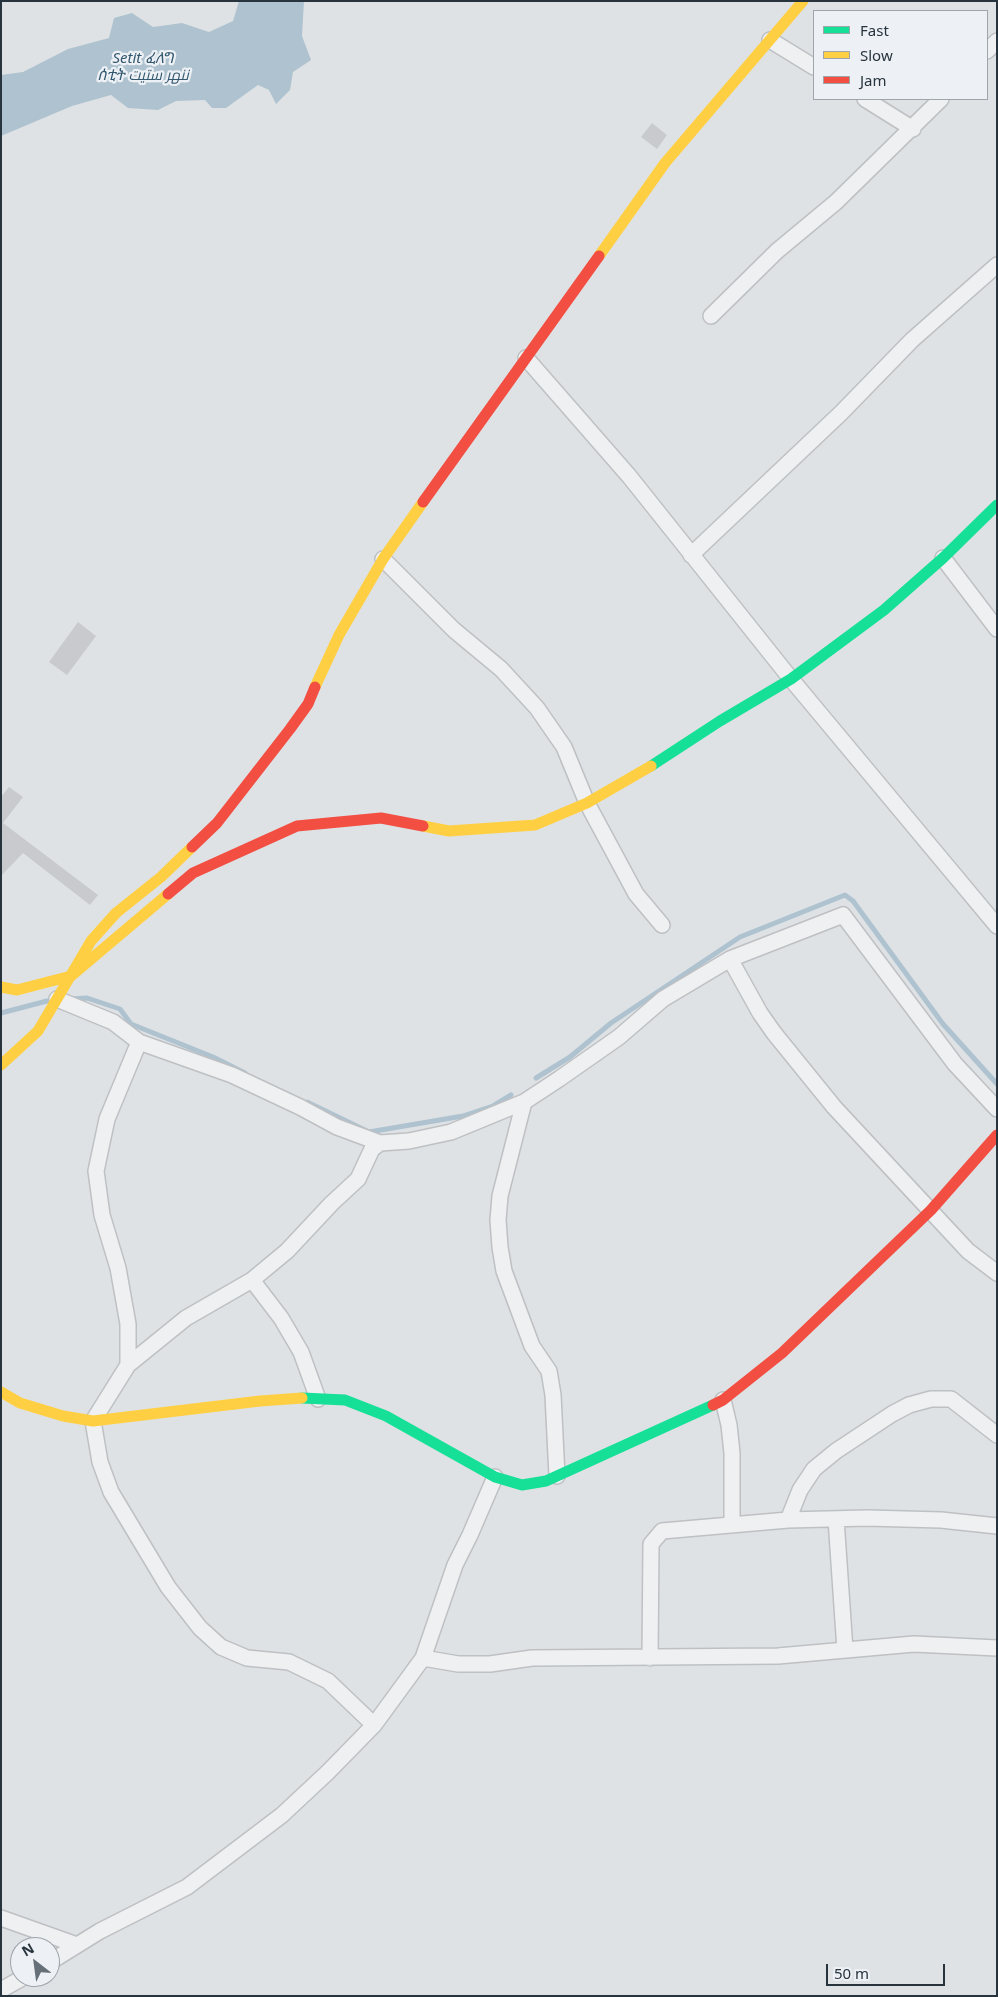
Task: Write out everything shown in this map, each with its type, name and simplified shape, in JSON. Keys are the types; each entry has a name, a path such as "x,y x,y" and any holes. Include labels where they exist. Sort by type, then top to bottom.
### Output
{"street":[{"path":"1,1065 38,1031 91,941 116,913 161,878 217,824 290,729 308,704 339,635 383,559 665,163 803,1"},
{"path":"770,40 813,66"},
{"path":"988,50 997,41"},
{"path":"867,100 913,129"},
{"path":"711,316 777,251 836,202 913,129 940,100"},
{"path":"691,555 841,413 912,340 997,265"},
{"path":"526,358 630,476 791,679 997,926"},
{"path":"1,987 17,990 71,976 193,873 297,826 381,818 449,831 535,825 587,803 668,757 720,721 791,679 884,610 943,558 997,505"},
{"path":"943,558 997,629"},
{"path":"383,559 454,630 501,669 537,708 564,747 587,803 636,894 662,925"},
{"path":"57,999 113,1022 139,1042 232,1075 300,1106 337,1127 380,1143 409,1141 451,1132 524,1102 618,1037 663,999 730,959 843,915 955,1064 997,1109"},
{"path":"730,959 760,1012 794,1058 854,1130 968,1251 997,1273"},
{"path":"128,1365 128,1324 118,1268 102,1215 96,1171 107,1119 139,1042"},
{"path":"524,1102 500,1196 498,1220 500,1248 504,1271 532,1346 549,1370 553,1395 557,1476"},
{"path":"1,1392 20,1403 63,1416 93,1421 260,1401 344,1400 386,1416 495,1477 522,1485 546,1481 722,1400 782,1352 931,1210 997,1134"},
{"path":"374,1725 328,1681 289,1662 247,1658 221,1648 200,1628 168,1586 111,1492 100,1462 93,1421 128,1365 186,1318 252,1280 287,1251 332,1203 358,1179 372,1149 380,1143"},
{"path":"252,1280 281,1318 301,1352 318,1399"},
{"path":"788,1520 800,1490 814,1469 836,1451 909,1405 932,1399 951,1399 997,1435"},
{"path":"722,1400 729,1425 732,1453 732,1525"},
{"path":"60,1956 100,1931 194,1881 282,1815 374,1725 423,1658 455,1565 495,1477"},
{"path":"650,1658 651,1544 662,1531 788,1520 836,1519 941,1520 997,1526"},
{"path":"836,1519 845,1650"},
{"path":"423,1658 458,1664 490,1664 532,1658 778,1656 914,1644 996,1652"},
{"path":"1,1918 77,1946"}],"water":[{"name":"Setit ፈለግ ሰቲት ننهر ستيت","path":"239,1 304,1 302,36 311,60 293,72 290,90 276,104 269,90 258,85 226,108 212,108 205,100 176,101 158,110 128,108 111,95 72,106 1,136 1,75 23,72 68,49 109,38 114,18 132,13 153,27 182,23 209,32 233,21"}],"building":[{"path":"652,123 667,135 657,149 641,137"},
{"path":"78,622 96,636 67,675 49,662"},
{"path":"9,787 23,797 3,823 98,895 90,905 23,853 1,876 1,797"}],"waterway":[{"path":"536,1078 570,1057 611,1023 740,937 845,895 853,901 943,1024 997,1084"},
{"path":"70,999 87,998 120,1009 131,1024 213,1057 245,1073"},
{"path":"1,1013 47,1001"},
{"path":"307,1102 369,1132 463,1116 493,1106 511,1095"}],"traffic: fast":[{"path":"651,766 720,721 791,679 884,610 943,558 997,505"},
{"path":"302,1398 345,1400 386,1416 495,1477 522,1485 546,1481 713,1405"}],"traffic: slow":[{"path":"599,256 665,163 803,1"},
{"path":"315,687 339,635 383,559 423,502"},
{"path":"423,826 449,831 535,825 587,803 651,766"},
{"path":"1,1065 38,1031 91,941 116,913 161,877 192,847"},
{"path":"1,987 17,990 71,976 168,894"},
{"path":"1,1392 20,1403 63,1416 93,1421 260,1401 302,1398"}],"traffic: jam":[{"path":"423,502 599,256"},
{"path":"192,847 217,823 290,729 308,704 315,687"},
{"path":"168,894 193,873 297,826 381,818 423,826"},
{"path":"713,1405 723,1400 782,1353 931,1210 997,1135"}]}
